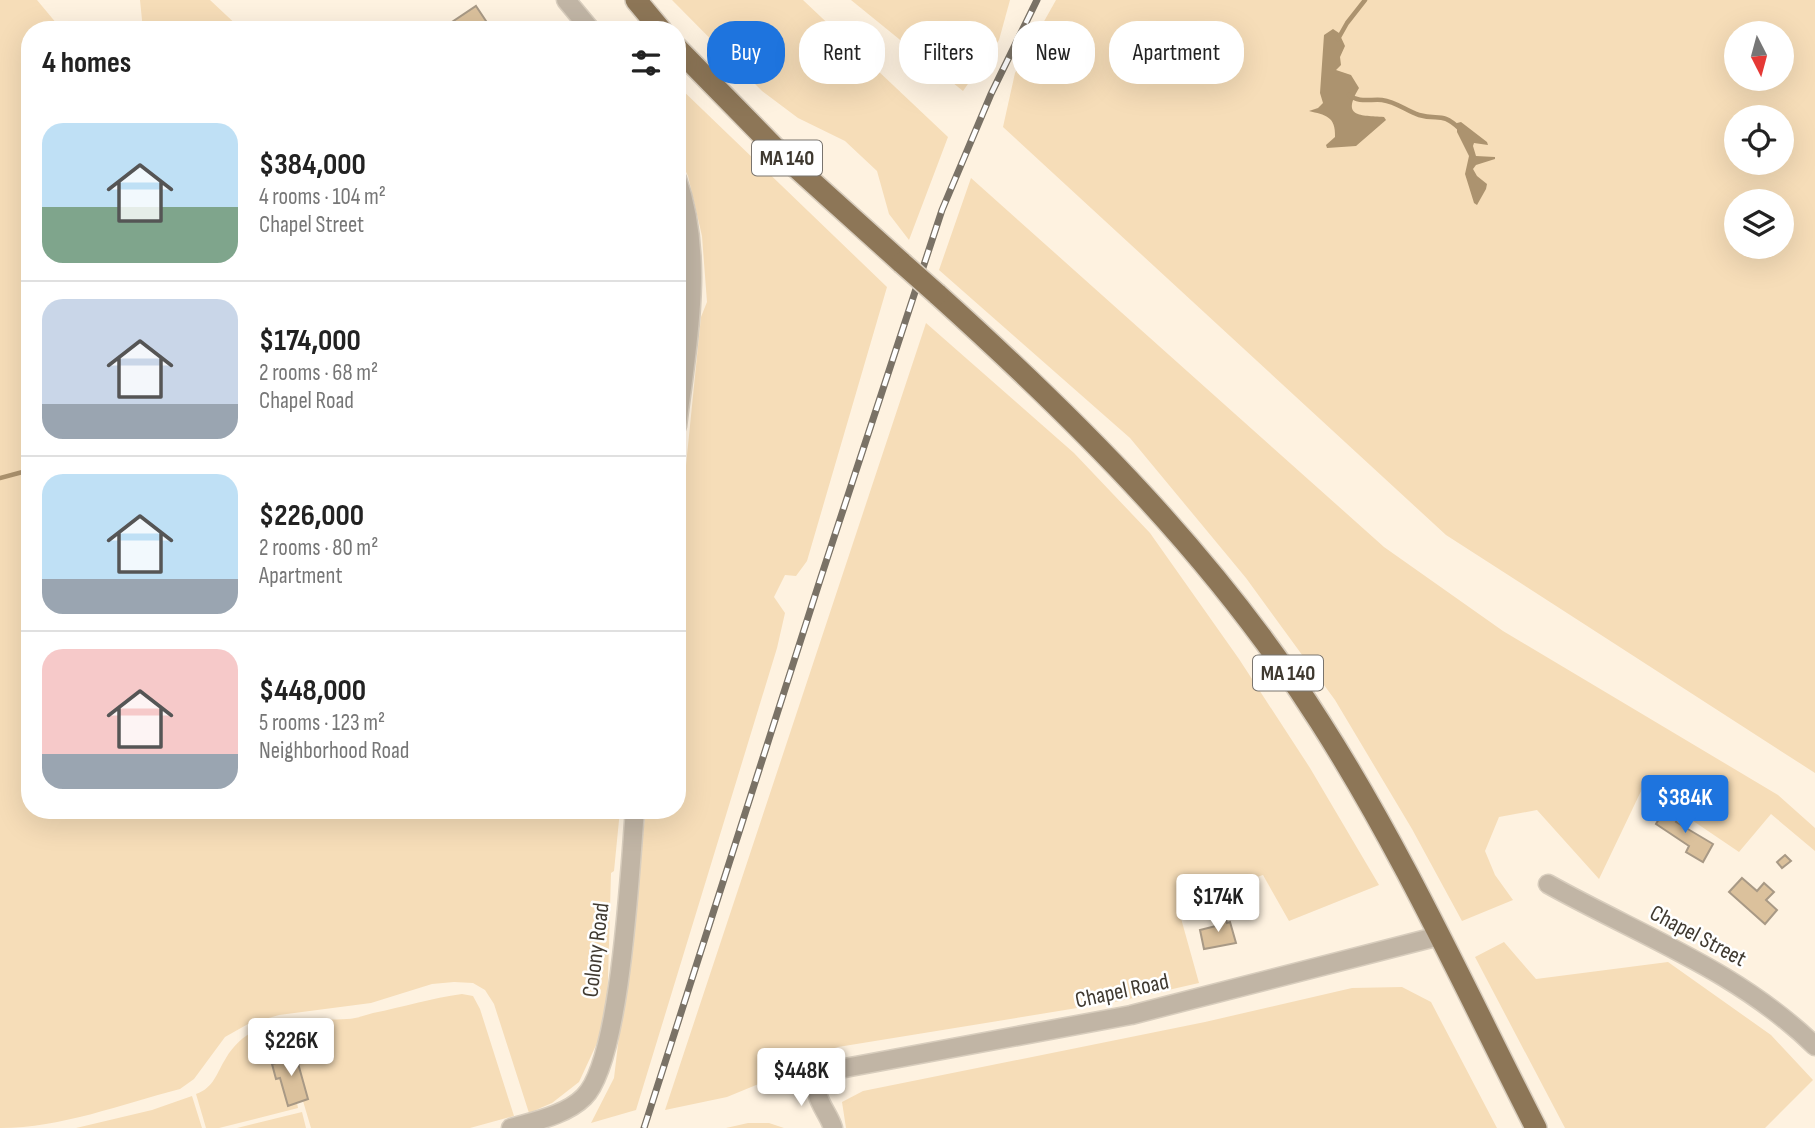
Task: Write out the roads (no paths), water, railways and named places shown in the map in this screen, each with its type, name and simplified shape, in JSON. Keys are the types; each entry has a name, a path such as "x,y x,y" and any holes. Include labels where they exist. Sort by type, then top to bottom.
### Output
{"highway":[{"path":"636,0 654,21"},
{"name":"MA 140","path":"686,57 779,152 1016,365 1112,459 1175,528 1243,611 1320,722 1356,781 1536,1128"}],"street":[{"path":"566,0 584,21"},
{"path":"686,210 692,275 686,335"},
{"name":"Colony Road","path":"511,1128 558,1113 577,1103 589,1090 602,1064 613,1016 634,819"},
{"name":"Chapel Street","path":"1548,884 1729,978 1783,1018 1815,1046"},
{"name":"Chapel Road","path":"833,1128 828,1112 817,1098 817,1085 824,1075 840,1069 1131,1015 1438,936"}],"waterway":[{"path":"1338,39 1365,0"},
{"path":"1349,95 1361,100 1387,101 1426,117 1444,118 1460,129"},
{"path":"0,478 21,472"}],"railway":[{"path":"644,1128 942,210 991,94 1037,0"}]}
